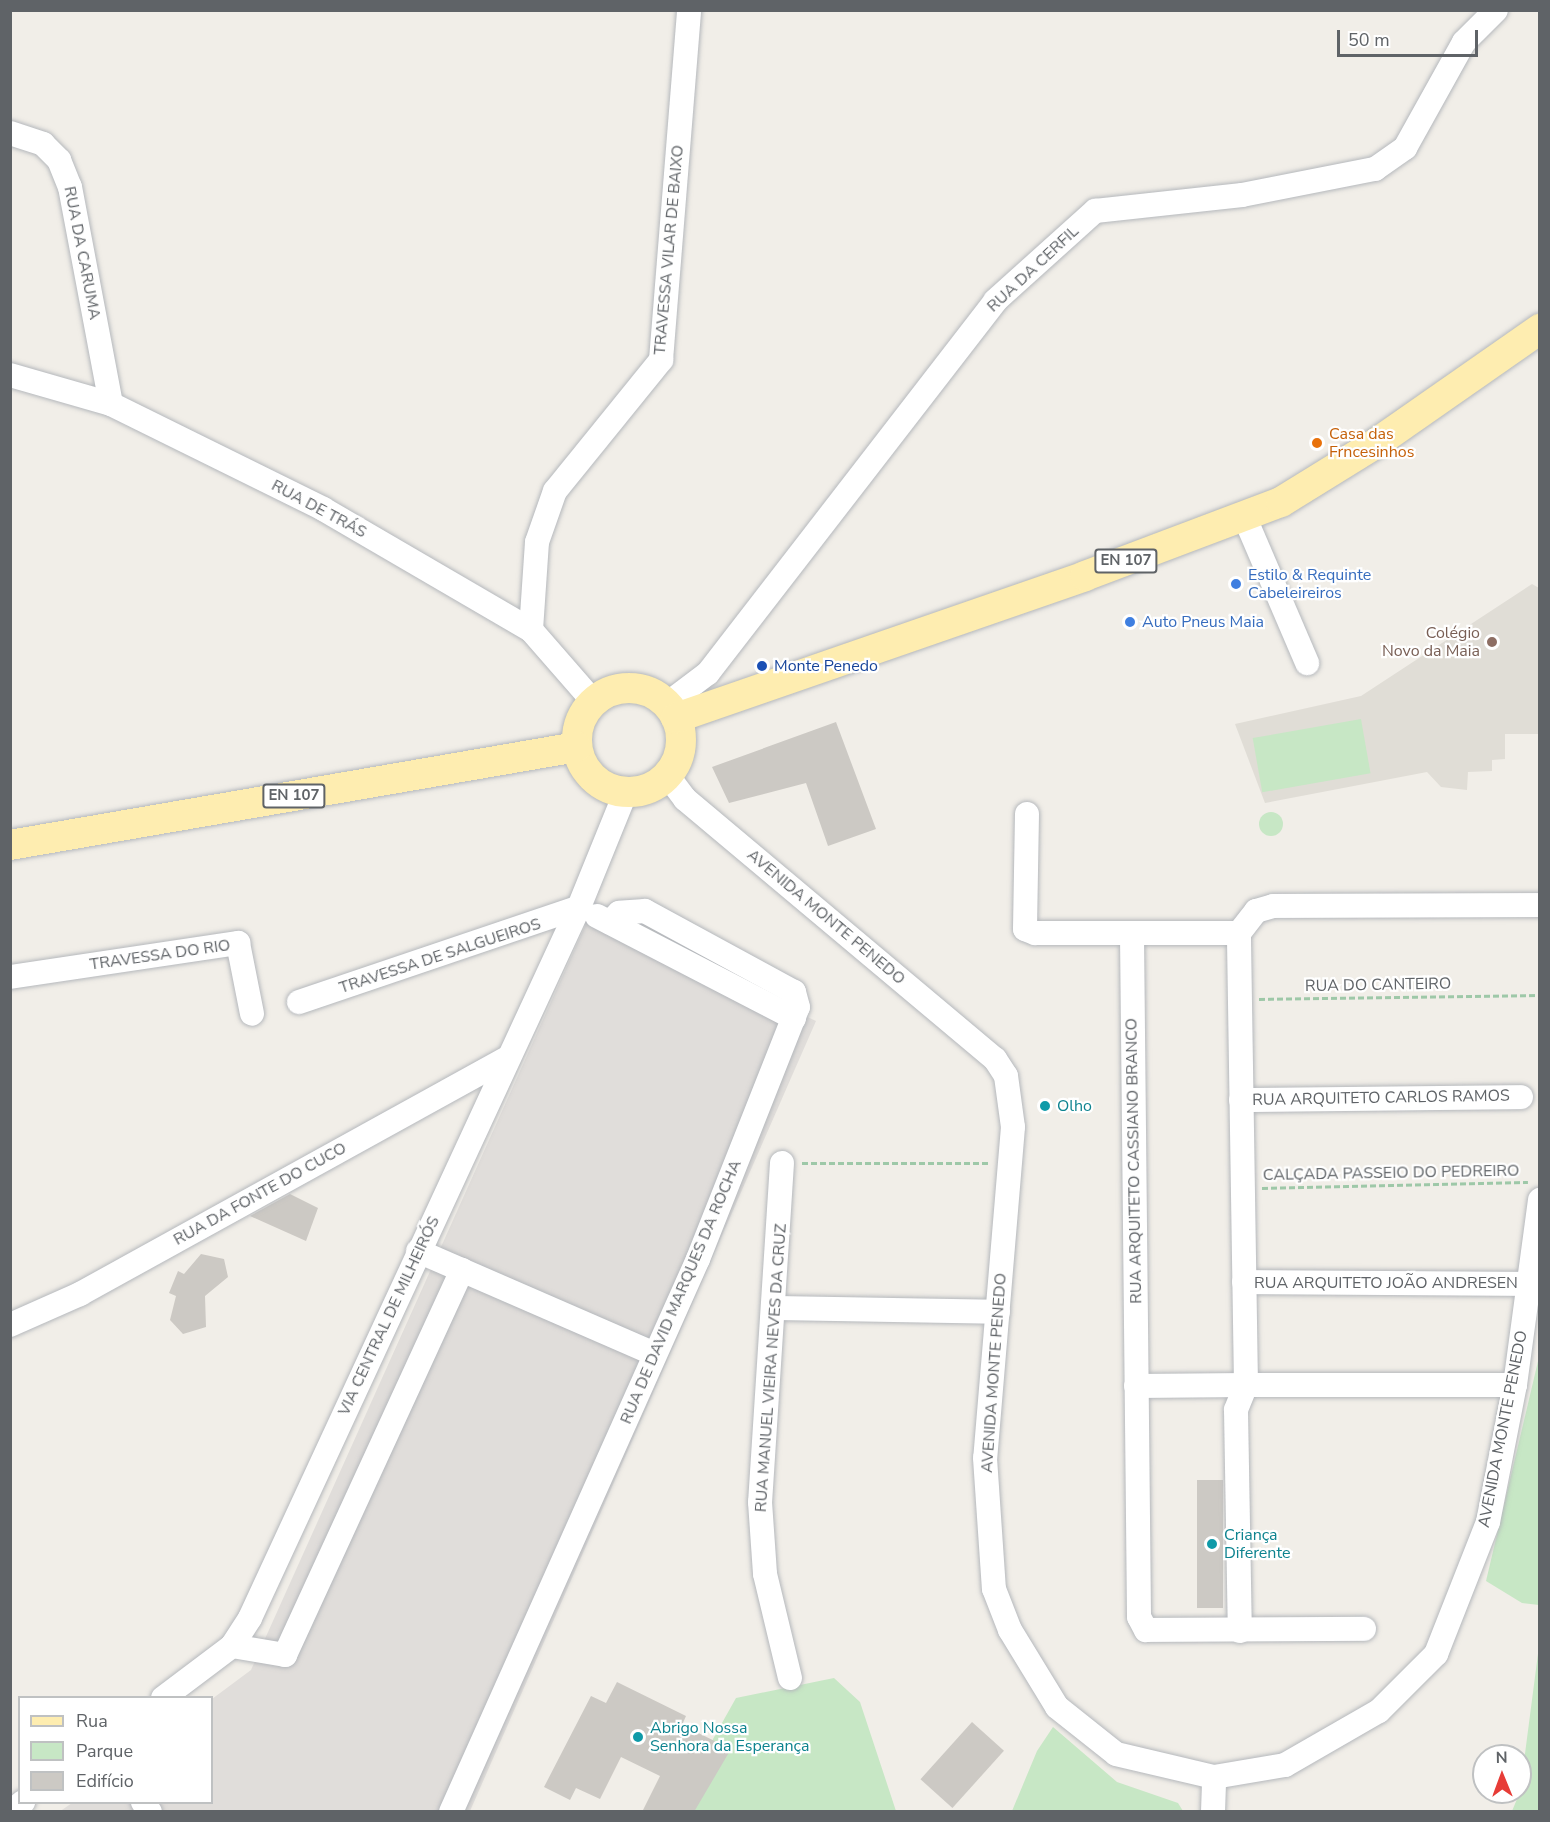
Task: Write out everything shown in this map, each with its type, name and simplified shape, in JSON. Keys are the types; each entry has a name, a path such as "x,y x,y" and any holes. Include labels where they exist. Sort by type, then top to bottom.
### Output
{"main road":[{"name":"EN 107","path":"671,711 1245,518 1331,473 1539,329"},
{"path":"625,688 648,691 671,711 680,747 667,775 648,788 626,791 599,783 577,747 579,722 593,701 625,688"},
{"name":"EN 107","path":"10,845 577,747"}],"street":[{"name":"TRAVESSA VILAR DE BAIXO","path":"531,630 537,542 555,491 662,360 690,10"},
{"name":"RUA DA CERFIL","path":"671,711 708,673 996,301 1095,211 1242,195 1375,170 1405,148 1464,42 1496,10"},
{"name":"RUA DA CARUMA","path":"10,133 43,144 59,160 70,187 111,404"},
{"name":"RUA DE TRÁS","path":"10,375 111,404 323,509 531,630 593,701"},
{"path":"1245,518 1307,663"},
{"name":"AVENIDA MONTE PENEDO","path":"667,775 685,799 994,1059 1012,1101 1010,1164 985,1458 987,1530 994,1589 1010,1630 1057,1707 1087,1734 1146,1765 1214,1777 1275,1767 1314,1750 1379,1711 1436,1654 1488,1522 1515,1385 1539,1200"},
{"name":"VIA CENTRAL DE MILHEIRÓS","path":"166,1696 232,1646 250,1618 507,1058 579,907 626,791"},
{"path":"1027,814 1025,929 1132,935 1239,933"},
{"path":"1364,1629 1240,1631 1236,1410 1246,1385 1239,933 1256,910 1273,906 1539,905"},
{"name":"RUA DE DAVID MARQUES DA ROCHA","path":"451,1812 656,1354 794,1018 794,992 645,911 619,913 610,922 579,907"},
{"name":"TRAVESSA DE SALGUEIROS","path":"299,1002 579,907"},
{"name":"RUA ARQUITETO CASSIANO BRANCO","path":"1132,935 1139,1617 1146,1630 1240,1631"},
{"name":"TRAVESSA DO RIO","path":"10,977 238,943 252,1014"},
{"name":"RUA DA FONTE DO CUCO","path":"13,1318 80,1294 507,1058"},
{"name":"RUA ARQUITETO CARLOS RAMOS","path":"1241,1100 1521,1097"},
{"name":"RUA MANUEL VIEIRA NEVES DA CRUZ","path":"782,1163 760,1502 765,1574 790,1678"},
{"path":"418,1251 656,1354"},
{"path":"232,1646 285,1655 462,1270"},
{"name":"RUA ARQUITETO JOÃO ANDRESEN","path":"1244,1281 1528,1284"},
{"path":"774,1308 998,1312"},
{"path":"1136,1386 1515,1385"},
{"path":"1213,1812 1214,1777"}],"path":[{"name":"RUA DO CANTEIRO","path":"1239,1000 1539,994"},
{"path":"782,1163 1010,1164"},
{"name":"CALÇADA PASSEIO DO PEDREIRO","path":"1242,1188 1539,1182"}],"shaded area":[{"name":"Colégio Novo da Maia","path":"1532,584 1539,588 1539,734 1505,734 1505,759 1492,760 1492,771 1468,772 1467,790 1441,787 1427,772 1265,803 1235,724 1361,696"},
{"path":"590,915 816,1021 470,1811 59,1812 71,1804 213,1804 213,1698 251,1670"}],"green space":[{"path":"1361,719 1371,773 1262,792 1253,738"},
{"path":"1271,812 1279,816 1283,824 1279,832 1271,836 1263,832 1259,824 1263,816"},
{"path":"1539,1357 1539,1605 1522,1603 1486,1581"},
{"path":"1539,1646 1539,1811 1512,1811 1515,1804 1532,1804 1532,1744 1526,1744"},
{"path":"834,1678 860,1702 896,1811 681,1812 699,1800 713,1739 736,1698"},
{"path":"1053,1727 1117,1782 1178,1803 1183,1811 1012,1811 1037,1751"}],"building":[{"path":"836,722 876,829 828,846 806,783 729,803 712,767"},
{"path":"290,1194 318,1208 306,1241 250,1216"},
{"path":"201,1254 224,1259 228,1277 205,1296 206,1327 183,1334 170,1320 176,1296 169,1293 178,1271 184,1274"},
{"name":"Criança Diferente","path":"1197,1480 1223,1480 1223,1608 1197,1608"},
{"name":"Abrigo Nossa Senhora da Esperança","path":"617,1682 686,1716 682,1725 731,1749 694,1812 642,1812 660,1776 621,1757 600,1799 576,1788 570,1800 544,1787 591,1696 606,1703"},
{"path":"972,1722 1004,1751 952,1808 920,1779"}],"place":[{"name":"Casa das Frncesinhos","path":"1317,443"},
{"name":"Estilo & Requinte Cabeleireiros","path":"1236,584"},
{"name":"Auto Pneus Maia","path":"1130,622"},
{"name":"Colégio Novo da Maia","path":"1492,642"},
{"name":"Monte Penedo","path":"762,666"},
{"name":"Olho","path":"1045,1106"},
{"name":"Criança Diferente","path":"1212,1544"},
{"name":"Abrigo Nossa Senhora da Esperança","path":"638,1737"}]}
